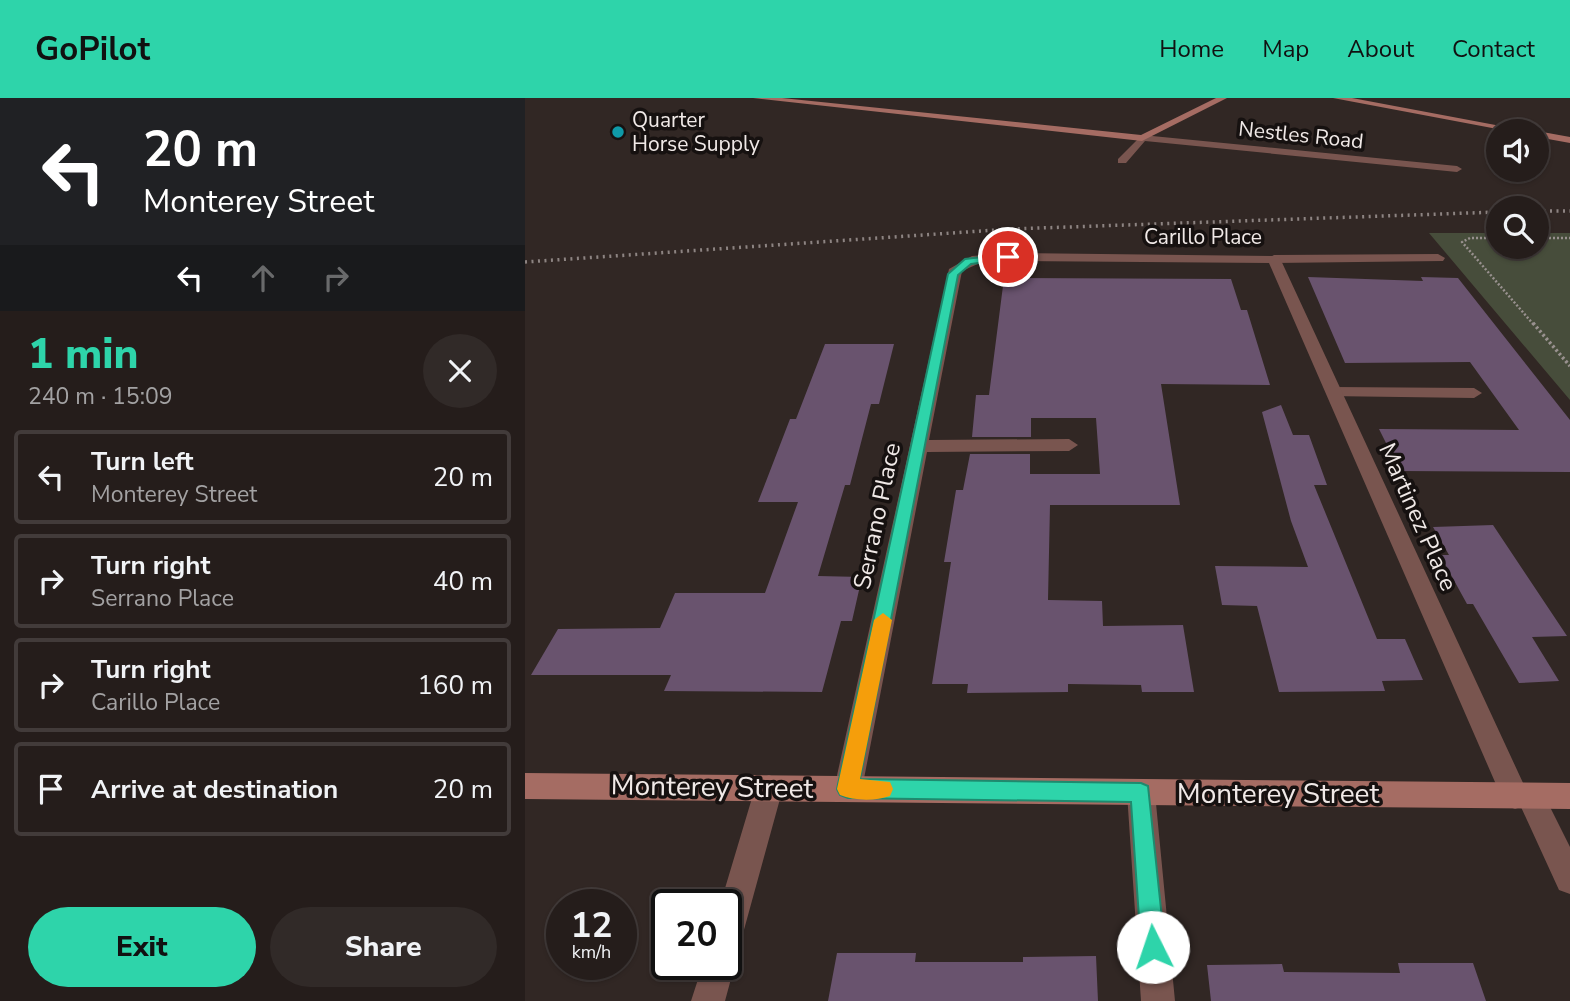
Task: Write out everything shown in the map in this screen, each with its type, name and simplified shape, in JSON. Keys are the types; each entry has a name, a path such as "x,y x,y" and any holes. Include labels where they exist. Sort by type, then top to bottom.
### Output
{"street":[{"name":"Nestles Road","path":"757,98 1457,169"},
{"name":"Nestles Road","path":"1142,138 1223,98"},
{"path":"1337,98 1486,124"},
{"path":"1549,136 1570,140"},
{"path":"1122,161 1142,138"},
{"name":"Carillo Place","path":"968,261 1008,257 1438,258"},
{"name":"Martinez Place","path":"1274,259 1333,392 1523,796 1570,879"},
{"name":"Serrano Place","path":"848,789 953,274 968,261"},
{"path":"1333,392 1474,393"},
{"path":"919,446 1069,444"},
{"name":"Monterey Street","path":"525,786 1570,796"},
{"path":"740,889 769,788"},
{"path":"1141,793 1158,1001"},
{"path":"708,1001 714,980"}],"path":[{"path":"1486,238 1470,238 1462,243 1570,366"},
{"path":"1549,238 1570,238"}],"green space":[{"path":"1429,233 1486,233 1486,259 1549,259 1549,233 1570,233 1570,400"}],"building":[{"path":"1308,277 1423,281 1421,277 1458,278 1570,420 1570,472 1400,471 1379,429 1519,430 1470,362 1345,363"},
{"path":"1004,278 1231,279 1241,310 1247,310 1270,385 1161,384 1180,505 1050,505 1048,600 1102,601 1103,626 1183,625 1194,692 1142,692 1141,685 1068,684 1068,692 967,693 968,684 932,684 951,562 944,562 956,490 963,490 970,454 1030,454 1030,474 1100,474 1096,418 1031,418 1031,437 972,437 976,395 989,395"},
{"path":"825,344 894,344 879,404 871,404 850,485 845,485 818,576 862,577 852,621 841,621 822,692 664,691 671,675 531,675 558,629 660,628 675,593 765,593 798,502 758,502 790,419 796,419"},
{"path":"1281,405 1293,435 1309,435 1327,485 1314,485 1377,639 1405,639 1423,680 1382,681 1385,691 1279,692 1257,606 1222,605 1215,566 1308,567 1291,521 1262,412"},
{"path":"1493,525 1567,636 1532,637 1559,681 1519,683 1473,604 1467,604 1440,555 1449,555 1433,527"},
{"path":"837,953 916,953 915,962 1023,962 1023,957 1096,956 1098,1001 828,1001"},
{"path":"1398,963 1473,963 1486,1001 1211,1001 1207,965 1282,964 1284,972 1400,973"}],"railway":[{"path":"1549,211 1570,211"},
{"path":"525,262 1011,229 1486,212"}],"slow traffic":[{"path":"882,789 848,789 883,620"}],"place":[{"name":"Quarter Horse Supply","path":"618,132"}],"route":[{"path":"1008,257 968,261 953,274 848,789 1141,793 1153,947"}]}
